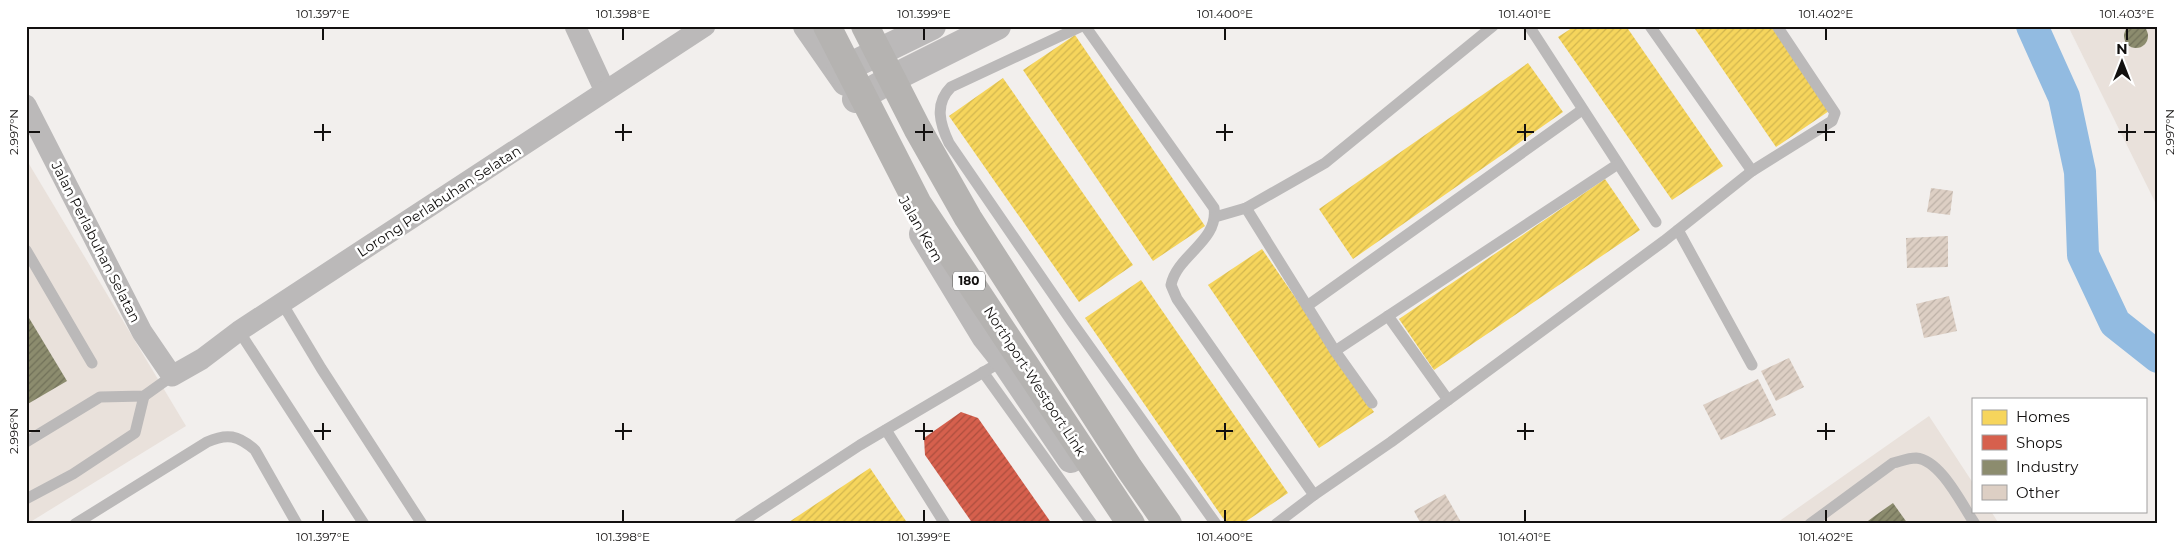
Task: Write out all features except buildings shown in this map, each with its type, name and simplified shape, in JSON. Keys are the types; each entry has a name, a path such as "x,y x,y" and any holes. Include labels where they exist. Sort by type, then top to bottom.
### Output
{"main road":[{"name":"Northport-Westport Link","path":"826,26 918,204 1131,524"},
{"name":"180","path":"865,26 917,128 968,218 1124,460 1168,524"}],"street":[{"path":"575,26 605,91"},
{"name":"Lorong Perlabuhan Selatan","path":"172,376 202,359 282,303 706,26"},
{"name":"Jalan Kem","path":"807,26 840,71 856,99 909,211 985,336 994,366 1116,524"},
{"path":"840,71 879,37 932,26"},
{"path":"856,99 899,75 997,26"},
{"path":"879,37 960,192 1044,324 1181,524"},
{"name":"Jalan Perlabuhan Selatan","path":"26,104 142,332 172,376"}],"lane":[{"path":"1216,524 1060,306 949,143 942,125 939,110 944,94 951,88 1084,26 1214,208 1213,226 1173,276 1171,285 1173,292 1314,495"},
{"path":"1215,217 1246,208 1326,163 1493,26"},
{"path":"1529,26 1656,222"},
{"path":"1650,26 1752,171"},
{"path":"1276,524 1678,230 1752,171 1832,121 1835,113 1777,26"},
{"path":"1307,306 1582,110"},
{"path":"1335,351 1618,164"},
{"path":"1246,208 1335,351 1372,403"},
{"path":"1678,230 1752,365"},
{"path":"26,250 92,363"},
{"path":"282,303 321,368 422,524"},
{"path":"1388,316 1448,400"},
{"path":"239,332 364,524"},
{"path":"739,524 886,430 994,366 1092,524"},
{"path":"26,442 100,397 144,396 172,376"},
{"path":"26,499 73,474 135,433 144,396"},
{"path":"886,430 940,521"},
{"path":"75,524 207,442 221,436 245,441 255,450 297,524"},
{"path":"1810,524 1894,463 1918,458 1930,463 1940,472 1975,524"}],"shaded area":[{"path":"2068,26 2158,26 2158,208"},
{"path":"26,159 186,426 27,524 26,524"},
{"path":"1929,416 1972,481 1972,512 1992,512 1999,524 1775,524"}],"waterway":[{"path":"2032,26 2064,97 2080,172 2083,255 2115,323 2158,357"}]}
